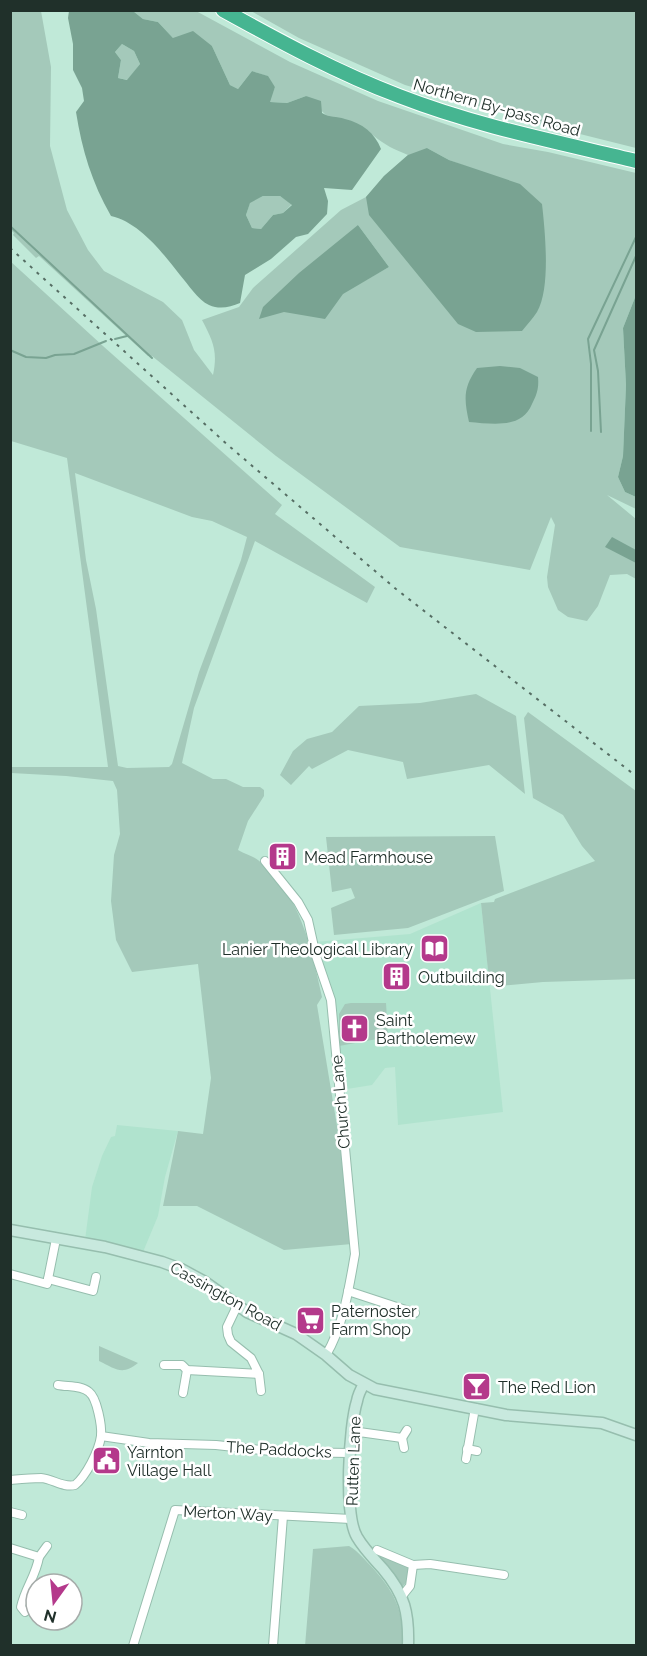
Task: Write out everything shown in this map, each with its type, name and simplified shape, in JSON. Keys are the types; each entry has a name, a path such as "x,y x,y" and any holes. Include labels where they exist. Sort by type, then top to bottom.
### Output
{"highway":[{"name":"Northern By-pass Road","path":"223,10 293,49 400,97 463,118 636,161"}],"street":[{"name":"Church Lane","path":"265,861 298,902 308,920 316,956 331,1000 355,1254 337,1331 326,1355"},
{"name":"Cassington Road","path":"10,1230 105,1247 172,1265 205,1282 237,1306 296,1334 364,1384 385,1391 487,1412 602,1423 636,1436"},
{"path":"10,1274 47,1284 56,1239"},
{"path":"48,1279 93,1291 96,1277"},
{"path":"348,1291 415,1313"},
{"path":"237,1306 227,1327 228,1335 231,1342 251,1358 259,1374 261,1391"},
{"path":"164,1365 182,1365 187,1370 259,1374"},
{"path":"183,1393 187,1370"},
{"name":"Rutten Lane","path":"364,1384 357,1401 352,1431 351,1519 356,1536 402,1596 408,1616 408,1646"},
{"path":"10,1480 50,1479 64,1486 75,1485 82,1478 101,1436 94,1398 81,1387 62,1388"},
{"path":"466,1459 475,1408"},
{"path":"404,1448 402,1438 407,1430"},
{"path":"352,1431 402,1438"},
{"name":"The Paddocks","path":"101,1436 149,1443 216,1445 280,1452 350,1453"},
{"path":"467,1449 477,1451"},
{"name":"Merton Way","path":"133,1646 175,1510 351,1519"},
{"path":"10,1512 22,1515"},
{"path":"273,1646 284,1516"},
{"path":"35,1572 39,1557 47,1546"},
{"path":"10,1548 39,1557"},
{"path":"377,1550 413,1565 430,1564 504,1575"},
{"path":"402,1596 410,1586 413,1565"},
{"path":"24,1595 21,1607 24,1611"}],"shaded area":[{"path":"10,11 41,11 51,67 50,146 67,210 88,250 104,271 163,302 182,320 194,350 213,375 214,346 202,320 239,307 253,288 341,210 366,197 384,176 408,155 390,147 356,123 329,118 306,96 287,103 269,102 275,87 267,76 252,71 238,89 230,85 212,46 173,38 158,22 143,19 133,11 196,11 290,62 378,101 503,144 636,173 636,295 623,328 626,385 623,456 618,477 625,492 636,497 636,509 607,495 636,519 636,579 627,574 610,575 598,606 587,621 568,617 558,610 548,587 547,577 555,525 551,517 530,570 400,547 276,456 152,356 148,356 39,256 36,258 13,235 11,230","holes":["427,148 449,160 481,172 474,273","358,225 389,267 359,284"]},
{"path":"69,11 133,11 143,19 158,22 173,38 193,31 212,46 230,85 238,89 252,71 268,76 275,87 270,102 287,103 306,96 321,101 322,113 362,126 375,138 381,149 352,190 324,188 328,201 327,214 308,234 296,237 271,259 245,275 240,303 225,307 209,305 197,296 150,240 131,225 111,216 104,204 89,166 78,126 76,112 84,101 82,88 73,70 73,44 68,18","holes":["122,44 134,51 140,64 127,80 118,78 121,60 115,52","263,196 280,196 292,205 283,213 273,215 261,229 252,228 246,215 250,203"]},
{"path":"251,11 636,11 636,148 405,85 299,38"},
{"path":"122,44 134,51 140,64 128,80 118,78 121,60 115,52"},
{"path":"427,148 449,160 520,184 542,204 546,259 544,289 537,312 522,331 476,332 458,324 369,215 366,197 384,176 408,155"},
{"path":"263,196 280,196 292,204 283,213 273,215 261,229 252,228 246,215 250,202"},
{"path":"358,225 389,267 343,294 325,319 284,312 259,319 263,307 299,273"},
{"path":"10,261 282,505 275,514 375,587 367,603 255,541 194,708 182,763 213,779 226,779 243,787 260,787 264,790 264,796 248,821 238,850 258,860 285,889 308,941 322,997 317,1005 339,1138 352,1244 284,1250 197,1206 163,1206 178,1131 203,1134 211,1078 198,964 132,972 116,940 111,901 114,855 120,834 117,790 113,781 11,773 11,767 108,767 67,458 11,441","holes":["75,473 192,517 212,521 247,537 241,560 199,672 172,764 169,767 127,768 118,766"]},
{"path":"636,295 636,497 625,492 618,477 623,456 626,385 623,328"},
{"path":"500,366 520,368 538,377 537,391 532,404 521,418 514,421 497,424 469,422 466,394 472,375 477,368"},
{"path":"612,537 636,550 636,563 605,547"},
{"path":"476,694 516,716 525,794 489,765 407,779 403,762 348,750 312,769 309,766 291,785 280,775 293,751 307,739 332,732 359,706 420,703"},
{"path":"528,712 636,791 636,979 500,986 489,980 481,903 494,902 495,899 595,861 582,846 563,815 533,798 524,718"},
{"path":"495,836 504,891 408,928 334,935 331,908 355,898 351,888 332,892 326,837"},
{"path":"481,903 503,1112 398,1125 395,1067 385,1068 372,1085 347,1089 337,1062 332,1007 314,942 410,934"},
{"path":"386,1003 388,1037 339,1046 339,1014 345,1004"},
{"path":"117,1125 178,1131 165,1177 158,1216 143,1252 85,1240 92,1187 102,1156 111,1137 115,1136"},
{"path":"99,1346 138,1363 128,1369 115,1369 99,1361"},
{"path":"349,1546 370,1565 396,1602 402,1621 403,1645 305,1646 313,1549"},
{"path":"369,1546 408,1567 408,1578 402,1587"}],"waterway":[{"path":"10,226 152,358"},
{"path":"591,431 591,364 588,339 636,237"},
{"path":"601,432 598,371 594,350 636,256"},
{"path":"115,339 127,336"},
{"path":"10,350 26,357 46,358 74,354 106,341"}],"railway":[{"path":"10,248 229,446 396,589 636,776"}],"place":[{"name":"Mead Farmhouse","path":"283,857"},
{"name":"Lanier Theological Library","path":"434,949"},
{"name":"Outbuilding","path":"397,977"},
{"name":"Saint Bartholemew","path":"355,1029"},
{"name":"Paternoster Farm Shop","path":"310,1320"},
{"name":"The Red Lion","path":"477,1387"},
{"name":"Yarnton Village Hall","path":"106,1461"}]}
